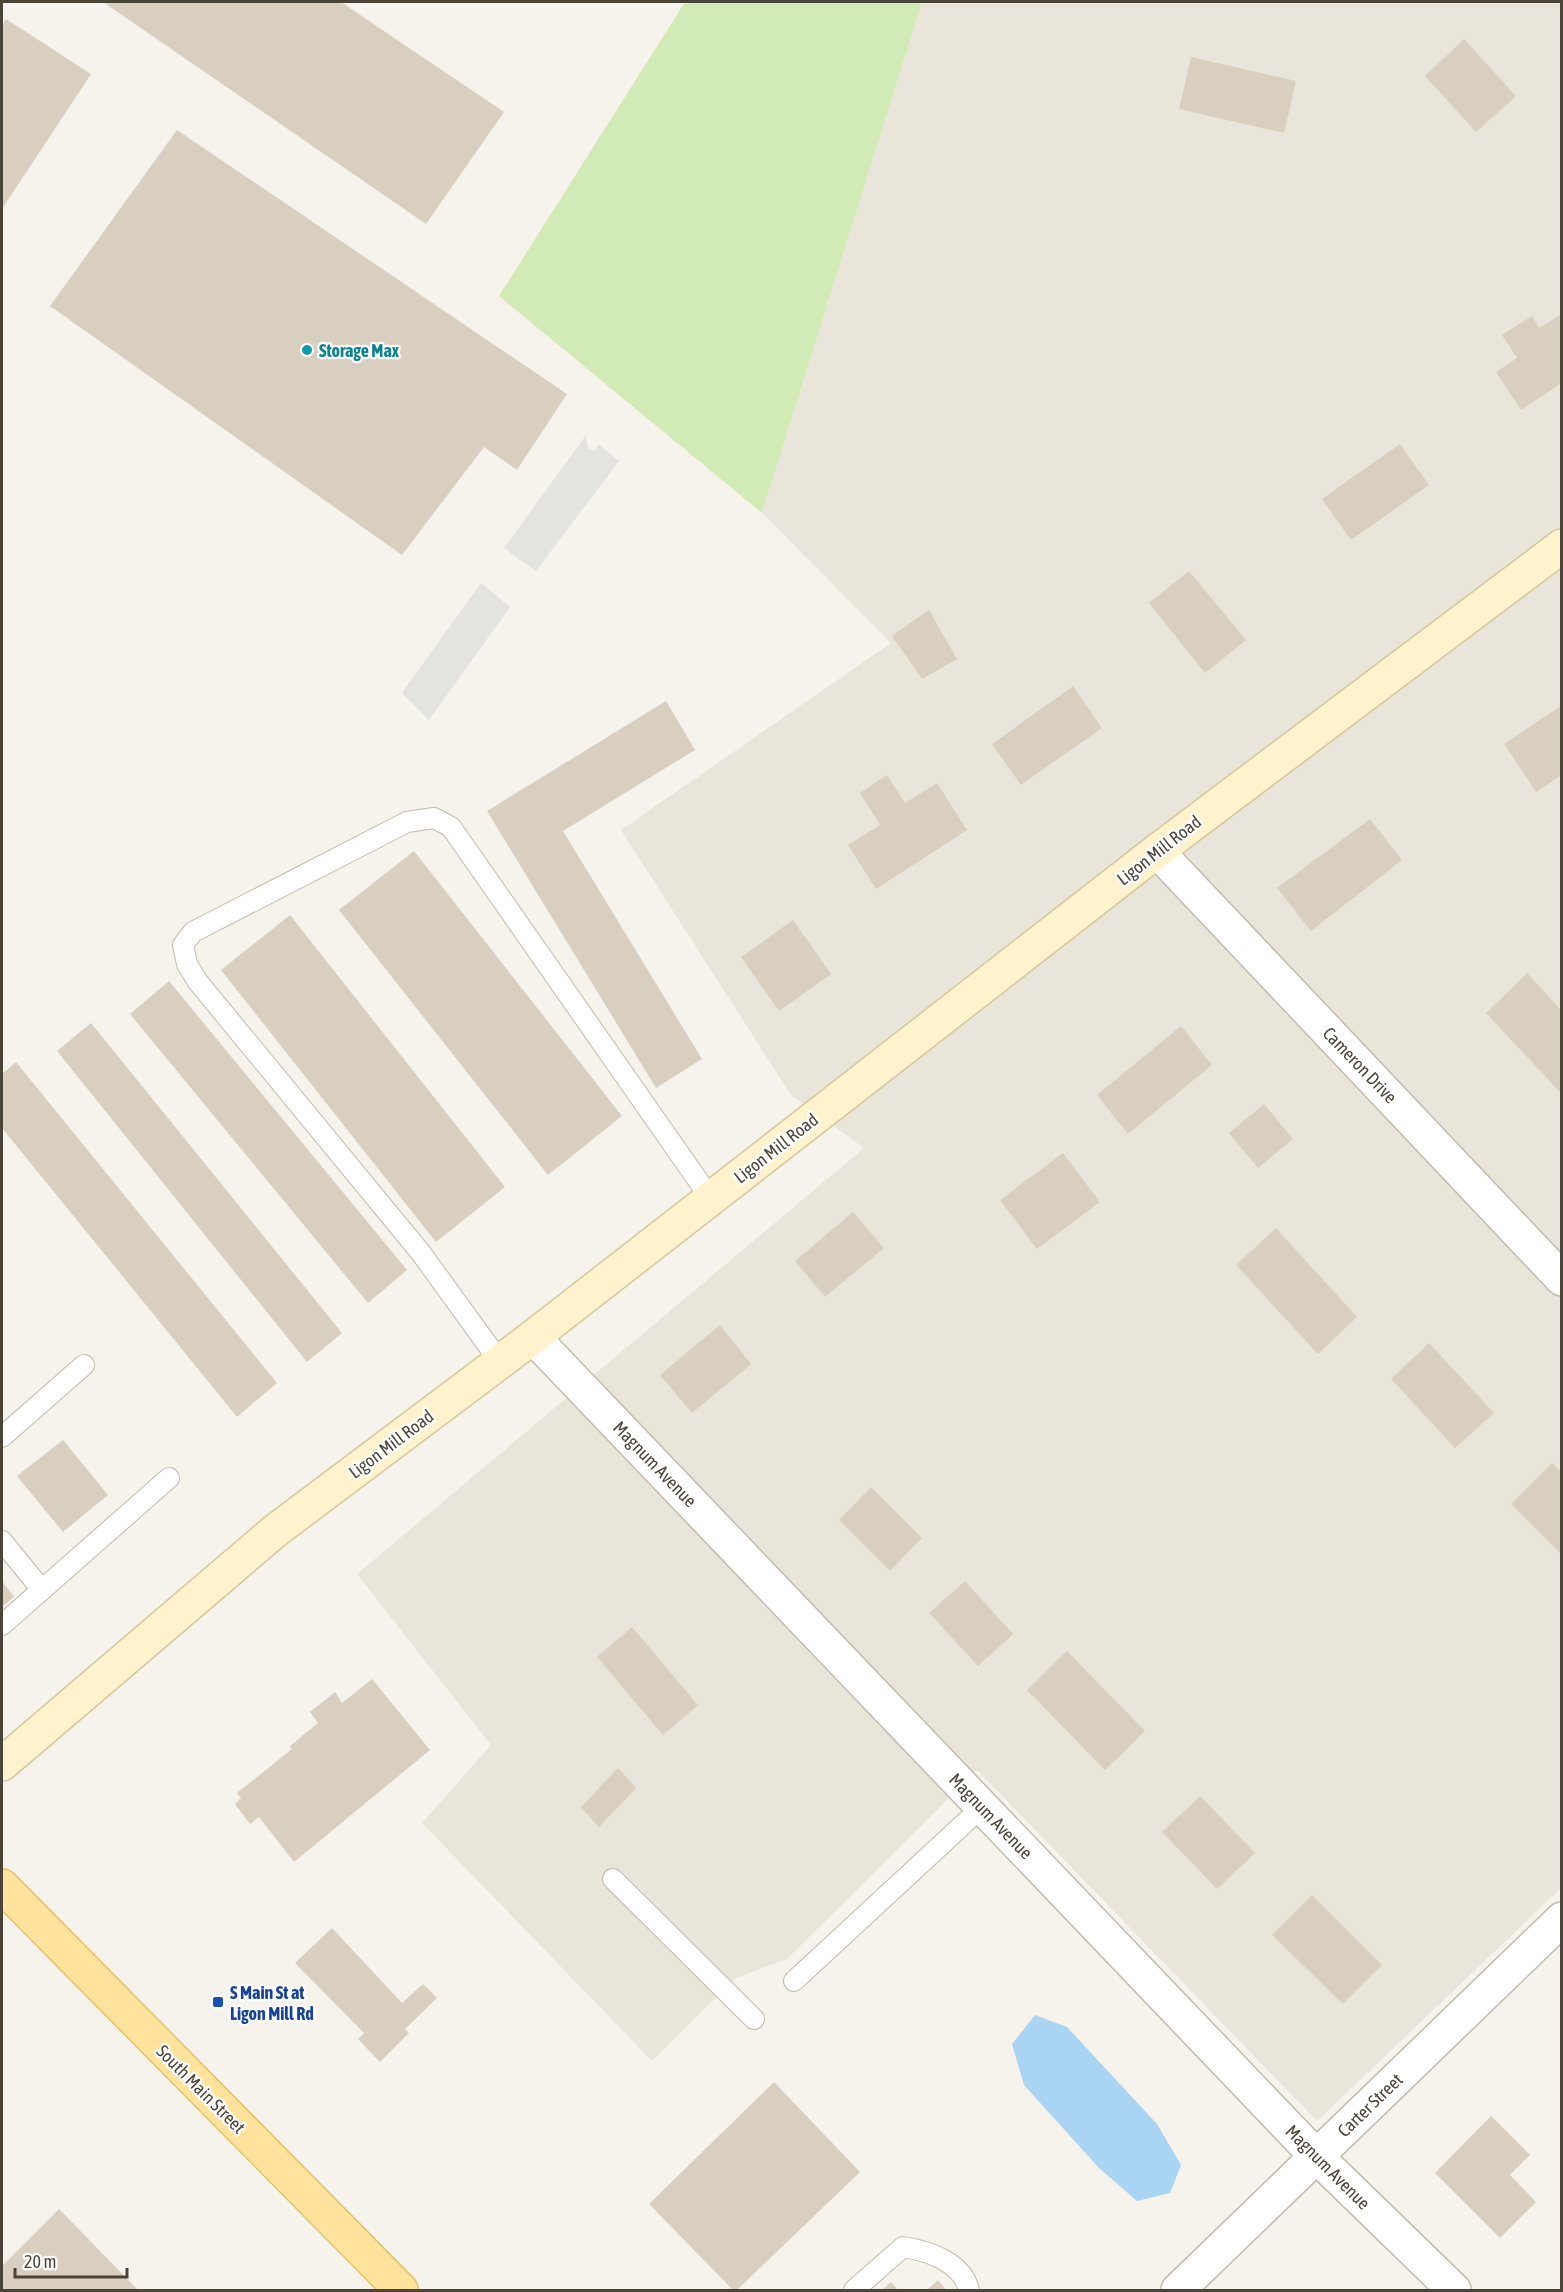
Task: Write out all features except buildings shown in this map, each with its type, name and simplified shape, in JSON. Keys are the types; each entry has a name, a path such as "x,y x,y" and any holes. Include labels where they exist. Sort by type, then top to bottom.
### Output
{"main road":[{"name":"Ligon Mill Road","path":"2,1764 275,1532 500,1362 1157,851 1562,546"},
{"name":"South Main Street","path":"2,1886 401,2290"}],"street":[{"name":"Cameron Drive","path":"1157,851 1562,1280"},
{"name":"Magnum Avenue","path":"533,1336 1317,2157 1454,2290"},
{"name":"Carter Street","path":"1178,2290 1562,1919"}],"lane":[{"path":"500,1362 421,1253 198,982 187,964 183,945 193,932 407,822 434,818 442,822 451,827 711,1199"},
{"path":"2,1437 84,1365"},
{"path":"2,1625 169,1478"},
{"path":"3,1547 42,1590"},
{"path":"794,1981 982,1807"},
{"path":"613,1880 754,2019"},
{"path":"854,2290 903,2247 924,2250 948,2262 967,2282 969,2290"}],"shaded area":[{"path":"922,2 1561,2 1561,1888 1317,2121 977,1770 787,1959 736,1978 652,2061 422,1823 491,1745 357,1574 864,1148 791,1095 621,830 891,643 762,513"},
{"path":"589,431 586,438 588,449 595,451 598,444 619,461 536,571 504,548"},
{"path":"481,583 510,607 429,720 402,693"}],"green space":[{"path":"685,2 922,2 762,513 499,296"}],"water":[{"path":"1035,2015 1067,2027 1157,2124 1181,2165 1170,2193 1137,2201 1099,2168 1024,2085 1012,2044"}],"place":[{"name":"Storage Max","path":"307,350"},
{"name":"S Main St at Ligon Mill Rd","path":"218,2002"}]}
